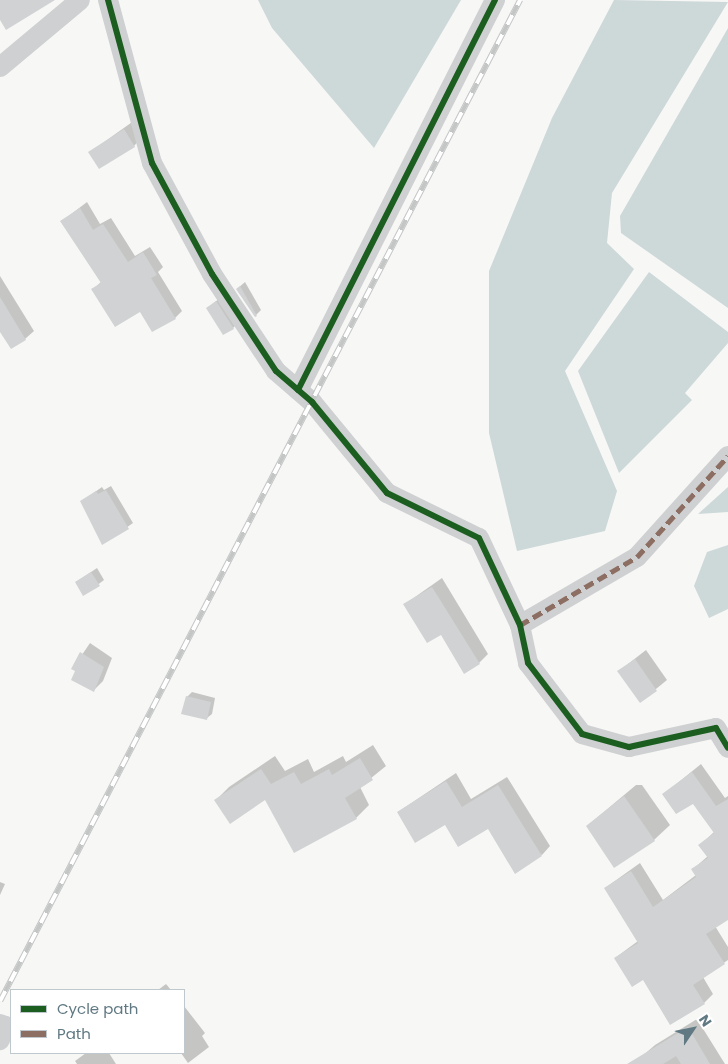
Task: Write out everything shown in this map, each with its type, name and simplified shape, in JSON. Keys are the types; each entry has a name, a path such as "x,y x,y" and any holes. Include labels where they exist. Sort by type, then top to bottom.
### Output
{"street":[{"path":"0,67 80,0"},
{"path":"108,0 152,163 212,274 276,371 298,390 387,493 480,538 520,625 528,663 582,734 629,747 716,728 728,748"},
{"path":"298,390 495,0"},
{"path":"520,625 637,557 728,456"},
{"path":"0,1024 5,1026 0,1040"}],"shaded area":[{"path":"258,0 461,0 374,148 272,28"},
{"path":"614,0 728,2 612,193 607,243 634,269 565,371 617,491 605,531 517,551 489,433 489,271 552,118"},
{"path":"728,28 728,308 621,233 620,216"},
{"path":"649,272 728,332 728,343 685,393 692,400 619,473 578,371"},
{"path":"728,487 728,512 698,514"},
{"path":"728,545 728,609 709,618 694,586 707,552"}],"building":[{"path":"0,0 55,0 6,30 0,20"},
{"path":"124,129 135,147 99,169 88,152"},
{"path":"80,208 93,230 103,224 128,262 143,252 157,275 151,278 176,319 152,332 140,312 115,327 91,289 101,283 60,221"},
{"path":"240,286 257,316 255,317 236,289"},
{"path":"0,297 26,340 11,349 0,332"},
{"path":"216,301 234,329 223,335 206,308"},
{"path":"106,490 129,529 102,545 80,501 96,491 98,494"},
{"path":"91,572 100,586 83,596 75,582"},
{"path":"432,587 480,664 464,674 441,635 427,643 403,604"},
{"path":"80,652 104,667 94,692 71,680 75,671 71,669"},
{"path":"635,659 657,691 640,703 617,671"},
{"path":"186,696 211,702 207,720 181,714"},
{"path":"360,758 373,780 345,798 357,819 294,853 265,800 230,824 214,800 261,769 271,784 294,772 301,784 329,769 332,775"},
{"path":"692,772 716,806 728,799 728,920 706,934 725,964 693,985 705,1004 670,1025 643,980 632,987 614,958 638,943 604,888 631,871 653,907 696,877 691,869 708,858 698,845 714,833 693,804 676,814 662,794"},
{"path":"446,781 462,807 498,785 542,856 515,874 488,829 458,847 445,825 415,843 397,812"},
{"path":"624,796 655,841 614,868 586,826"},
{"path":"688,1027 710,1064 681,1064 676,1056 663,1064 627,1064"}],"railway":[{"path":"0,1001 520,0"}],"marked path":[{"path":"520,625 637,557 728,456"}],"cycle path":[{"path":"108,0 152,163 212,274 276,371 312,402 387,493 479,538 520,625 528,663 582,734 629,747 716,728 728,748"},
{"path":"298,390 495,0"}]}
